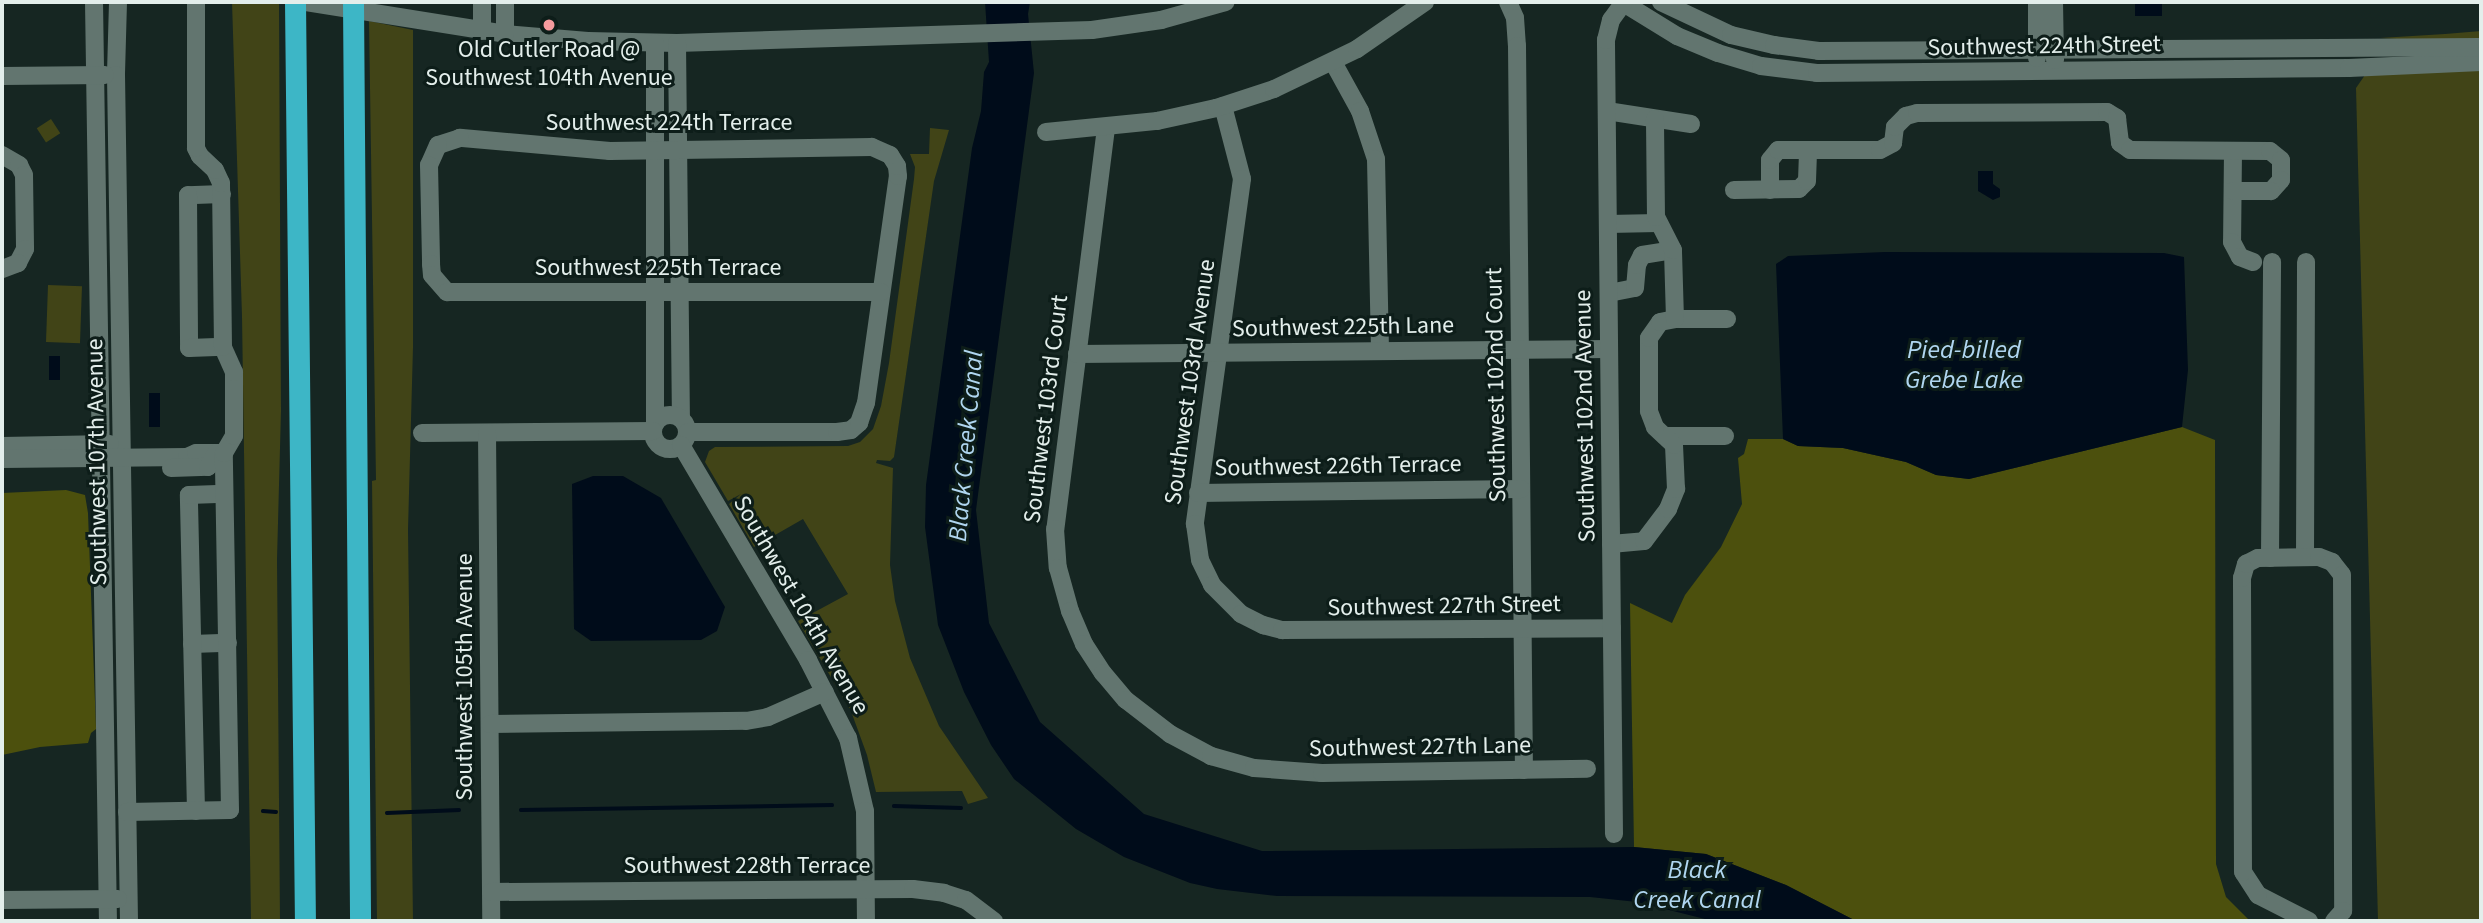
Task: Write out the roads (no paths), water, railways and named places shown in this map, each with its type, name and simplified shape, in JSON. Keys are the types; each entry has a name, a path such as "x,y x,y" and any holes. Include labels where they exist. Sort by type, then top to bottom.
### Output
{"highway":[{"path":"295,2 305,921"},
{"path":"353,2 360,921"}],"street":[{"name":"Southwest 107th Avenue","path":"94,2 127,812 129,921"},
{"name":"Southwest 107th Avenue","path":"108,921 111,450 118,2"},
{"path":"144,458 152,468 208,467 234,436 234,372 223,347 222,194 219,176 196,148 196,2"},
{"path":"306,2 505,34 655,43 1043,33 1145,24 1226,2"},
{"path":"482,2 482,31"},
{"path":"505,2 505,34"},
{"path":"1046,132 1157,121 1223,106 1274,89 1333,62 1387,31 1425,2"},
{"name":"Southwest 102nd Court","path":"1508,2 1514,13 1517,32 1524,770"},
{"name":"Southwest 224th Street","path":"1623,2 1657,25 1696,45 1740,60 1783,69 1828,73 2349,68 2481,62"},
{"name":"Southwest 102nd Avenue","path":"1614,834 1607,111 1608,29 1623,2"},
{"name":"Southwest 224th Street","path":"1661,2 1731,35 1797,49 2481,47"},
{"path":"2037,2 2046,49 2056,71"},
{"path":"2037,71 2046,49 2054,2"},
{"path":"655,43 654,427 662,447 674,449 683,432 677,43"},
{"path":"1333,62 1360,111 1376,159 1380,351"},
{"path":"2,76 116,75"},
{"name":"Southwest 103rd Avenue","path":"1223,106 1242,179 1198,492 1196,538 1207,576 1233,608 1253,621 1276,629"},
{"path":"1607,111 1691,124"},
{"path":"1770,190 1770,160 1778,150 1880,150 1893,143 1895,127 1906,116 1917,113 2107,112 2117,118 2120,143 2130,150 2270,150 2281,160 2281,180 2271,191 2233,191"},
{"path":"1649,252 1655,119"},
{"name":"Southwest 103rd Court","path":"1106,128 1055,529 1060,578 1078,632 1103,673 1145,717 1198,750 1254,768"},
{"name":"Southwest 224th Terrace","path":"438,285 431,264 429,165 434,149 443,142 460,138 547,148 679,151 872,147 884,150 893,158 898,176 881,292"},
{"path":"1734,190 1798,190 1807,181 1808,150"},
{"path":"2233,150 2232,243 2240,257 2252,262"},
{"path":"2,155 19,165 24,175 25,249 10,266"},
{"path":"222,194 188,195 189,348 223,347"},
{"path":"1608,224 1650,223"},
{"path":"1650,223 1673,250 1675,319"},
{"path":"1609,293 1636,288 1638,261 1649,252 1673,250"},
{"path":"2270,558 2272,262"},
{"path":"2305,557 2306,262"},
{"name":"Southwest 225th Terrace","path":"438,285 447,292 466,294 881,292"},
{"path":"422,433 654,427 667,415 683,432 837,432 851,429 859,423 866,403 881,292"},
{"path":"1611,544 1636,544 1647,537 1676,494 1675,450 1655,428 1649,416 1648,344 1655,326 1664,320 1675,319 1727,320"},
{"name":"Southwest 225th Lane","path":"1077,354 1609,349"},
{"name":"Southwest 104th Avenue","path":"683,432 848,738 862,795 866,921"},
{"name":"Southwest 105th Avenue","path":"487,433 491,921"},
{"path":"1665,436 1725,436"},
{"path":"5,448 188,448 196,453"},
{"path":"111,450 144,458 220,453"},
{"path":"127,812 230,810 224,494 220,453"},
{"name":"Southwest 226th Terrace","path":"1198,492 1521,489"},
{"path":"196,811 189,495 224,494"},
{"path":"2309,921 2258,895 2243,872 2242,578 2246,564 2258,558 2305,557 2332,562 2342,575 2343,911 2334,921"},
{"name":"Southwest 227th Street","path":"1276,629 1311,632 1612,628"},
{"path":"192,644 228,643"},
{"path":"490,724 746,721 768,717 825,692"},
{"name":"Southwest 227th Lane","path":"1254,768 1322,773 1587,769"},
{"name":"Southwest 228th Terrace","path":"491,892 866,889 944,893 966,901 994,921"},
{"path":"2,900 128,898"}],"water":[{"name":"Black Creek Canal","path":"985,2 1030,2 1028,14 1034,73 976,510 989,623 1040,722 1144,814 1262,851 1634,847 1706,854 1786,885 1856,921 1713,921 1637,902 1590,897 1277,896 1217,889 1190,883 1124,857 1076,829 1014,779 991,745 964,692 938,625 925,527 926,485 972,148 981,111 984,72 989,62"},
{"path":"2135,3 2162,3 2162,16 2135,16"},
{"path":"1978,171 1993,171 1993,184 2000,189 2000,197 1993,200 1978,191"},
{"name":"Pied-billed Grebe Lake","path":"1885,252 2164,253 2184,257 2188,370 2182,427 1969,479 1936,475 1906,462 1843,448 1798,446 1783,439 1776,264 1788,256"},
{"path":"49,356 60,356 60,380 49,380"},
{"path":"149,393 160,393 160,427 149,427"},
{"path":"593,476 623,476 661,498 725,607 717,631 701,640 591,641 574,629 572,484"}],"waterway":[{"path":"521,810 832,805"},
{"path":"894,806 961,808"},
{"path":"387,813 459,810"},
{"path":"263,811 276,812"}],"place":[{"name":"Old Cutler Road @ Southwest 104th Avenue","path":"549,25"}]}
